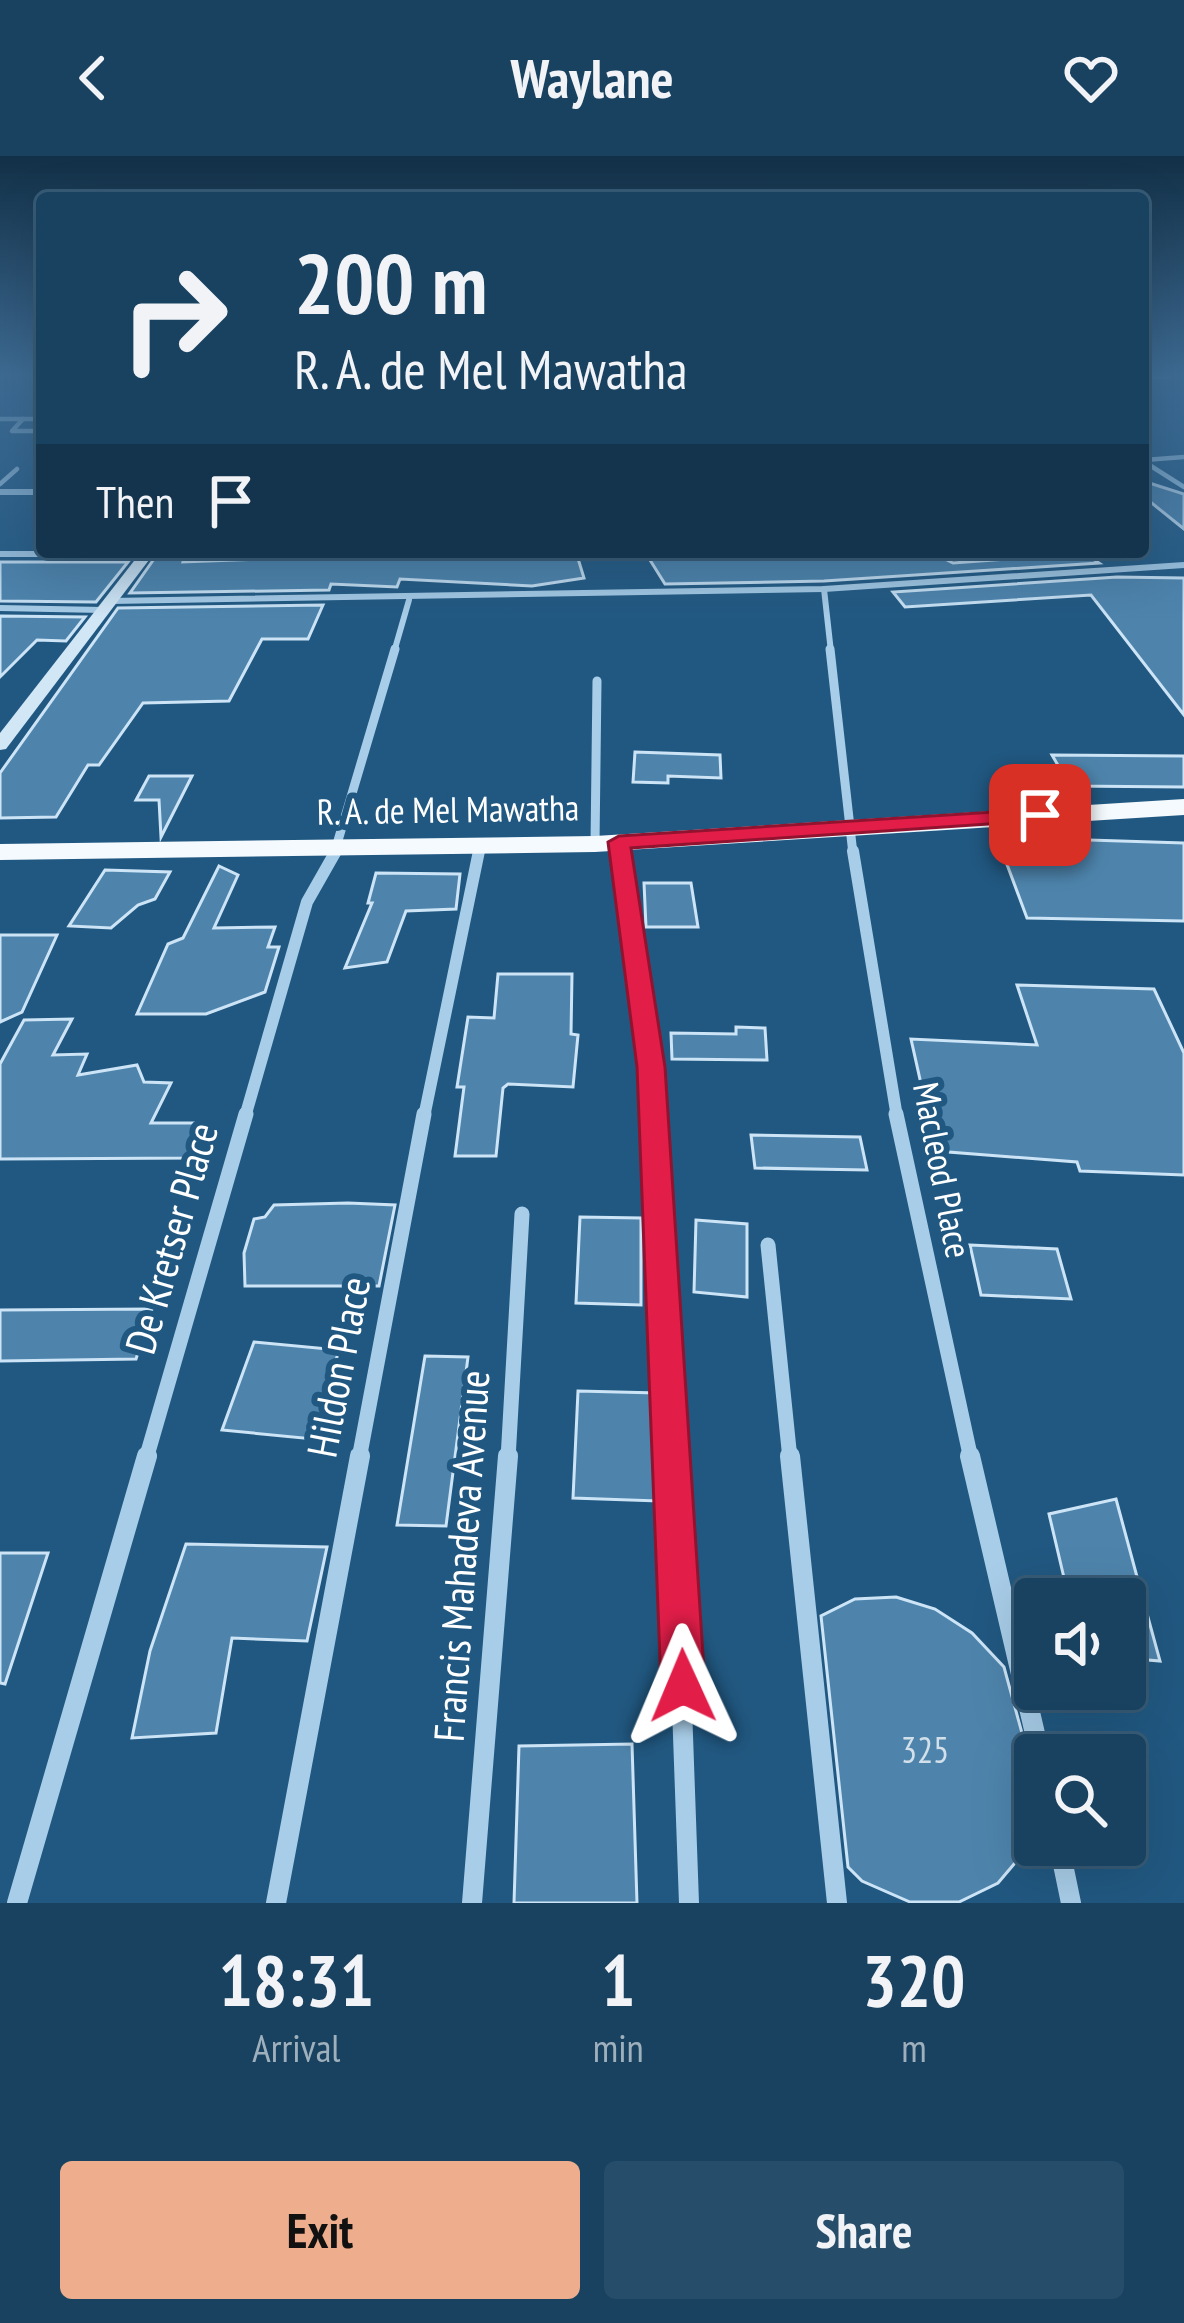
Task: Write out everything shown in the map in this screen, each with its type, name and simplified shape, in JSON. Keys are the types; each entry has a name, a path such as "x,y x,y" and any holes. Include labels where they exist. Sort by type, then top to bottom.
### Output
{"highway":[{"name":"R. A. de Mel Mawatha","path":"0,852 607,843 1184,807"}],"main road":[{"path":"0,745 143,558"}],"street":[{"path":"1149,464 1184,488"},
{"path":"0,488 36,491"},
{"path":"0,554 36,554"},
{"path":"0,608 824,589 1184,565"},
{"name":"Macleod Place","path":"824,589 849,827 909,1192 1035,1734"},
{"name":"De Kretser Place","path":"17,1903 307,902 338,847 409,600"},
{"path":"597,681 607,843 653,1089 681,1600 689,1903"},
{"path":"0,719 19,720"},
{"name":"Hildon Place","path":"276,1903 466,892 480,847"},
{"name":"Francis Mahadeva Avenue","path":"472,1903 498,1631 522,1214"},
{"path":"768,1245 837,1903"},
{"path":"1063,1866 1071,1903"}],"lane":[{"path":"0,488 16,469"}],"building":[{"path":"1149,483 1184,494 1184,529 1149,501"},
{"path":"155,558 184,558 183,562 578,558 584,578 532,586 400,579 397,587 331,584 329,590 130,593"},
{"path":"649,558 943,558 953,563 1091,558 1099,563 824,581 665,584"},
{"path":"0,562 128,562 96,602 0,601"},
{"path":"1117,577 1184,578 1184,715 1091,595 905,607 893,592"},
{"path":"323,605 308,639 262,639 229,701 143,703 99,765 88,765 56,817 0,818 0,773 118,608"},
{"path":"0,616 85,617 66,641 37,640 0,677"},
{"path":"635,752 720,755 721,778 668,776 668,783 633,782"},
{"path":"1052,755 1184,756 1184,787 1070,786"},
{"path":"149,776 192,776 161,837 159,800 136,800"},
{"path":"1057,839 1184,843 1184,921 1027,918 999,843 1060,845"},
{"path":"219,866 238,875 214,928 275,927 268,947 279,947 265,992 206,1014 137,1014 168,944 183,938"},
{"path":"105,870 170,872 155,899 138,905 111,928 69,926"},
{"path":"376,873 460,874 456,909 406,911 387,962 345,968 372,903 368,903"},
{"path":"644,883 691,883 698,927 646,927"},
{"path":"0,935 57,935 22,1012 0,1022"},
{"path":"498,974 572,974 571,1034 578,1035 573,1087 508,1084 503,1088 496,1156 455,1156 464,1087 457,1087 468,1017 494,1018"},
{"path":"1017,985 1154,989 1184,1053 1184,1175 1080,1171 1077,1162 936,1151 911,1039 1037,1045"},
{"path":"72,1019 53,1055 87,1054 78,1075 137,1065 144,1082 171,1083 151,1123 197,1123 199,1158 0,1159 0,1064 24,1020"},
{"path":"736,1027 765,1028 767,1060 672,1059 671,1033 736,1034"},
{"path":"751,1135 860,1137 867,1170 755,1168"},
{"path":"274,1205 395,1205 379,1286 245,1286 244,1253 254,1219 265,1217"},
{"path":"580,1217 641,1218 641,1305 576,1303"},
{"path":"696,1220 747,1224 747,1297 694,1292"},
{"path":"970,1245 1057,1249 1071,1299 981,1295"},
{"path":"152,1309 136,1359 0,1361 0,1310"},
{"path":"254,1342 339,1350 313,1439 222,1430"},
{"path":"425,1356 468,1357 446,1526 397,1525"},
{"path":"578,1391 657,1393 658,1501 573,1498"},
{"path":"1116,1499 1137,1578 1064,1578 1049,1514"},
{"path":"186,1544 327,1547 307,1641 232,1638 216,1733 132,1738 150,1651"},
{"path":"0,1553 48,1553 5,1684 0,1683"},
{"path":"896,1597 935,1609 972,1633 1004,1667 1022,1734 1014,1734 1014,1864 998,1883 959,1902 910,1902 862,1881 848,1867 821,1616 855,1599"},
{"path":"1146,1609 1160,1661 1146,1660"},
{"path":"632,1744 637,1903 514,1903 519,1746"}],"route":[{"path":"683,1686 651,1067 619,842 1040,815"}]}
